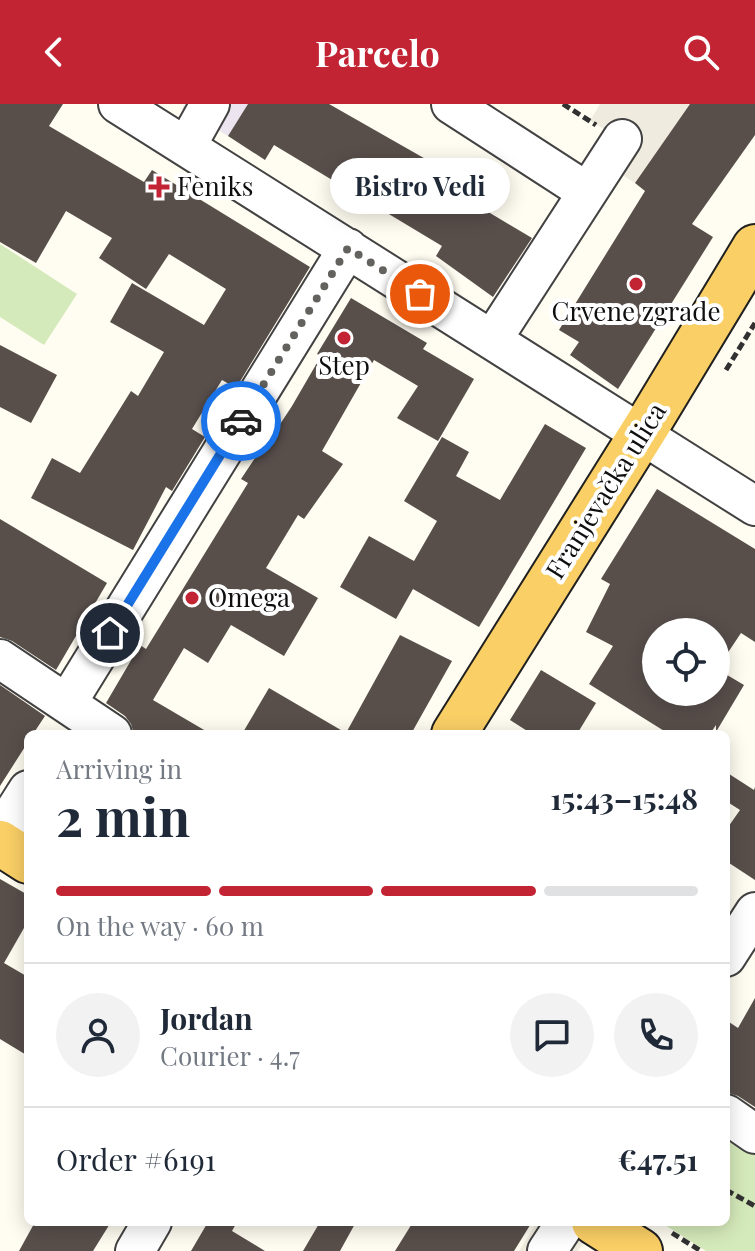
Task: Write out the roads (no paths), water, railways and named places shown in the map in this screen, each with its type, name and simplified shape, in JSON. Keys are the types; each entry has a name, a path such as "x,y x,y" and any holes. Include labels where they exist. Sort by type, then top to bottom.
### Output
{"main road":[{"name":"Franjevačka ulica","path":"457,730 755,247"},
{"path":"0,843 24,858"},
{"path":"607,1226 653,1240"}],"street":[{"path":"118,104 755,506"},
{"path":"186,147 210,104"},
{"path":"451,104 587,192"},
{"path":"492,340 622,139"},
{"path":"70,716 348,248"},
{"path":"0,659 70,716 103,730"},
{"path":"0,834 24,796"},
{"path":"730,951 755,912"},
{"path":"730,1117 755,1134"},
{"path":"135,1251 150,1226"},
{"path":"547,1251 563,1226"}],"place":[{"name":"Feniks","path":"159,187"},
{"name":"Crvene zgrade","path":"636,284"},
{"name":"Bistro Vedi","path":"420,294"},
{"name":"Step","path":"344,338"},
{"name":"Omega","path":"192,598"}]}
